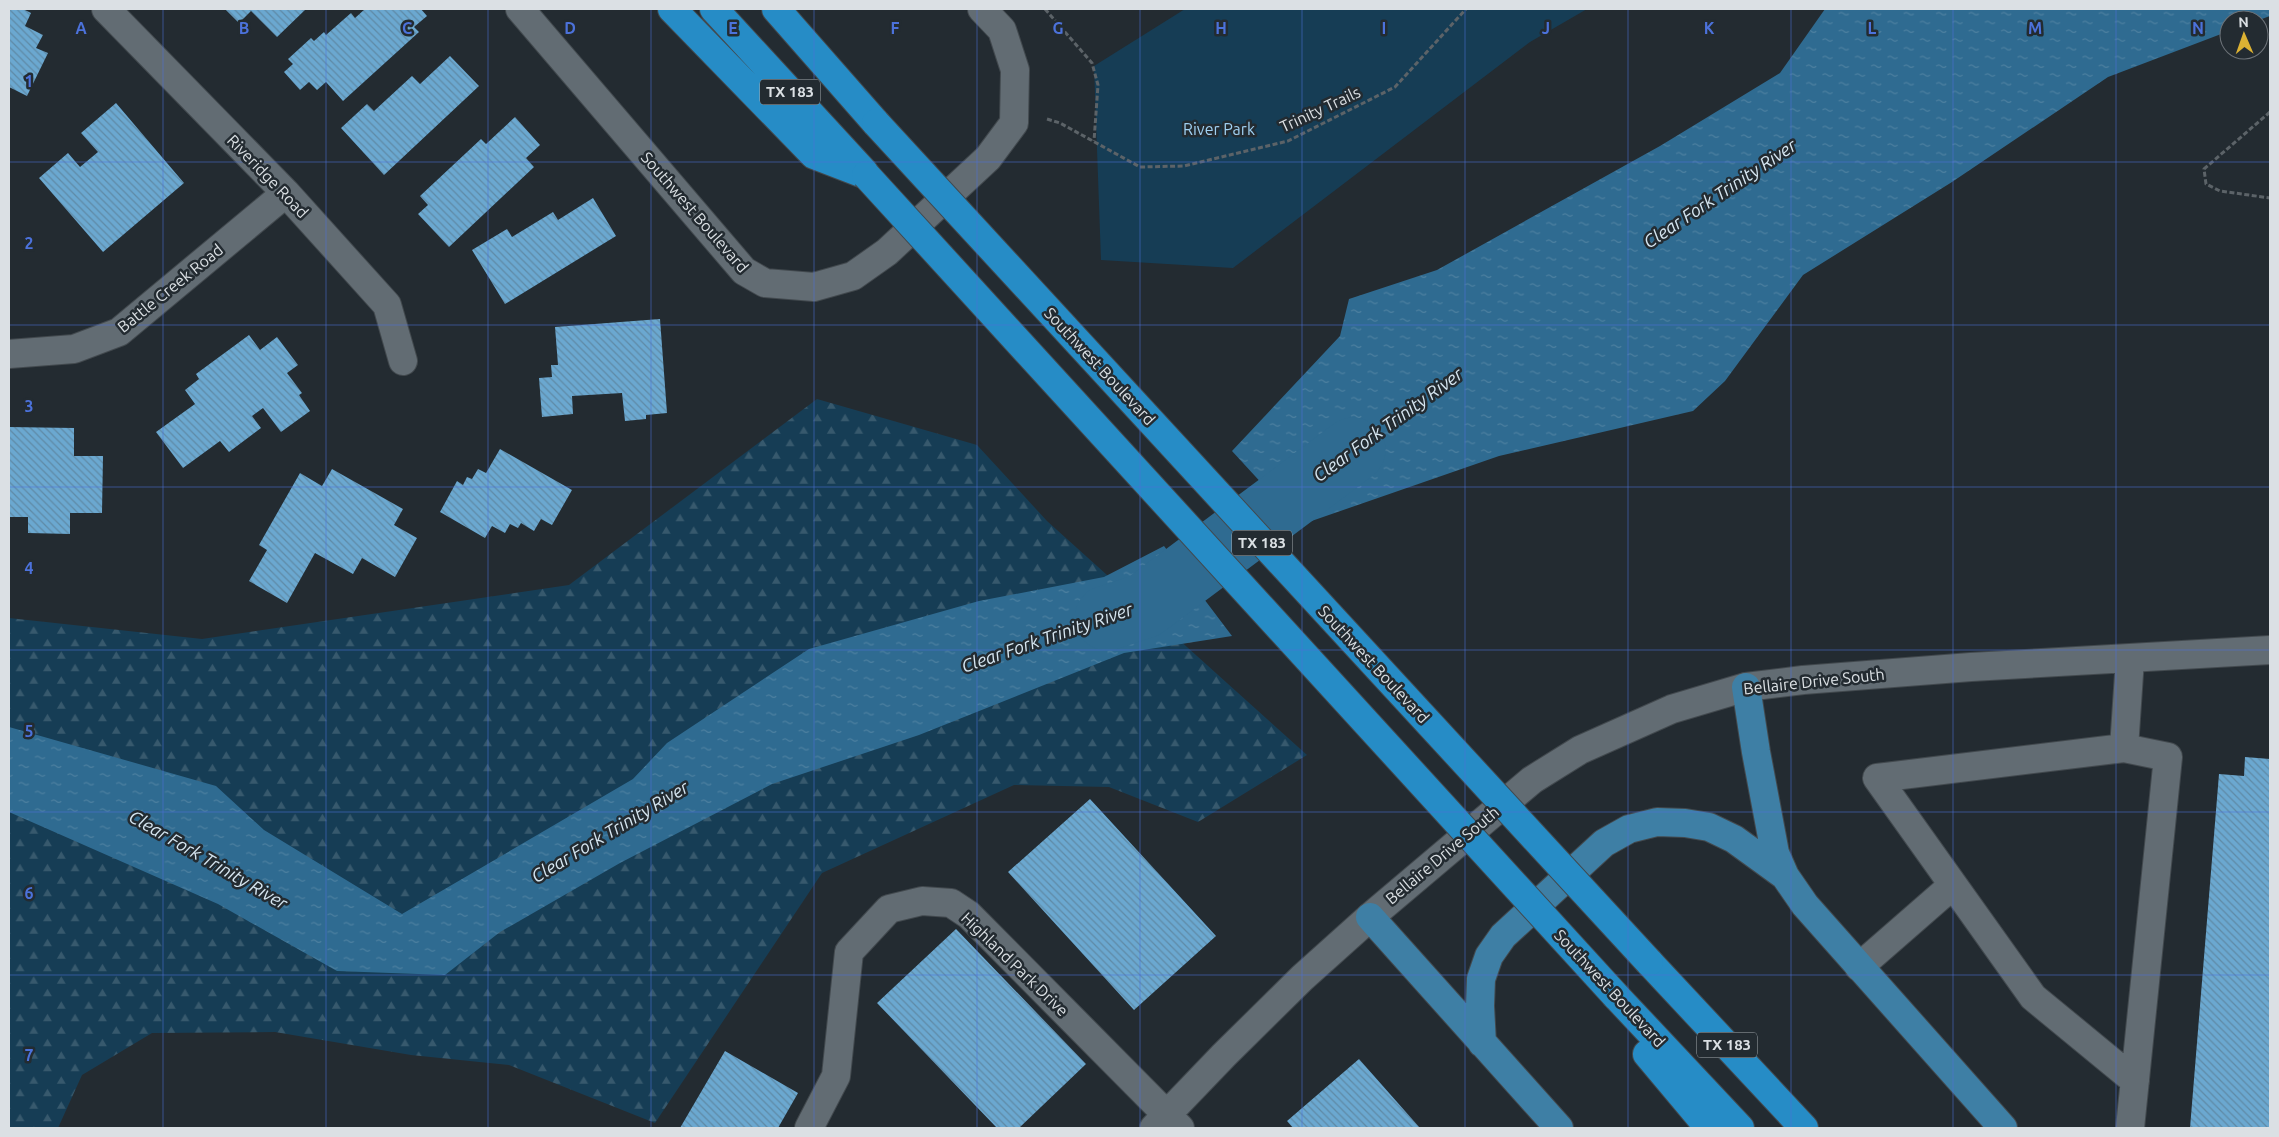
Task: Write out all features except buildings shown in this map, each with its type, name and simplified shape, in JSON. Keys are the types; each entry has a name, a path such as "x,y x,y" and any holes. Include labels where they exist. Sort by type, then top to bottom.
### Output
{"highway":[{"path":"672,9 814,155 866,175"},
{"name":"Southwest Boulevard","path":"714,9 1620,1001 1740,1128"},
{"name":"Southwest Boulevard","path":"776,9 876,123 1804,1128"},
{"path":"1620,1001 1639,1045 1709,1128"}],"main road":[{"path":"1746,687 1771,834 1785,876 1805,905 2003,1128"},
{"path":"1482,1043 1481,979 1490,956 1503,936 1604,843 1629,829 1657,822 1685,823 1709,827 1734,839 1785,876"},
{"path":"1370,916 1559,1128"}],"street":[{"name":"Riveridge Road","path":"106,9 286,193 387,305 403,360"},
{"name":"Southwest Boulevard","path":"520,9 744,271 765,284 814,287 853,276 887,252 988,158 1014,123 1015,70 1002,30 982,9"},
{"name":"Battle Creek Road","path":"9,354 74,349 120,332 286,193"},
{"name":"Bellaire Drive South","path":"1167,1123 1302,978 1370,916 1532,780 1572,755 1672,709 1746,687 1803,680 1971,666 2130,659 2270,650"},
{"path":"2124,748 2130,659"},
{"path":"2130,1128 2135,1081 2168,757 2124,748 1876,778 2033,997 2135,1081"},
{"path":"1860,967 1953,885"},
{"name":"Highland Park Drive","path":"810,1128 836,1076 849,952 889,909 922,901 951,903 969,915 1167,1123"}],"path":[{"path":"1044,9 1092,63 1098,85 1094,141"},
{"name":"Trinity Trails","path":"1014,110 1060,123 1140,167 1184,166 1288,141 1395,87 1466,9"},
{"path":"2270,112 2204,169 2206,184 2220,191 2270,198"}],"green space":[{"name":"River Park","path":"1185,9 1587,9 1530,42 1233,268 1101,260 1094,66"},
{"path":"817,399 977,445 1047,521 1307,755 1198,822 1109,787 1014,785 822,873 655,1123 509,1065 411,1055 275,1032 152,1033 82,1075 58,1128 9,1128 9,618 202,639 569,585"}],"water":[{"path":"1825,9 2270,9 2269,16 2269,10 2219,10 2219,35 2108,77 1952,182 1803,275 1725,381 1693,411 1499,456 1300,525 1232,451 1340,336 1349,299 1437,270 1660,146 1780,73"},
{"path":"1164,546 1232,636 1124,653 919,735 772,784 620,863 500,932 445,975 337,971 218,904 9,812 9,727 216,786 264,830 402,914 633,779 667,743 809,649 979,601 1104,577"}],"waterway":[{"name":"Clear Fork Trinity River","path":"1107,618 1144,606 1353,450"}]}
